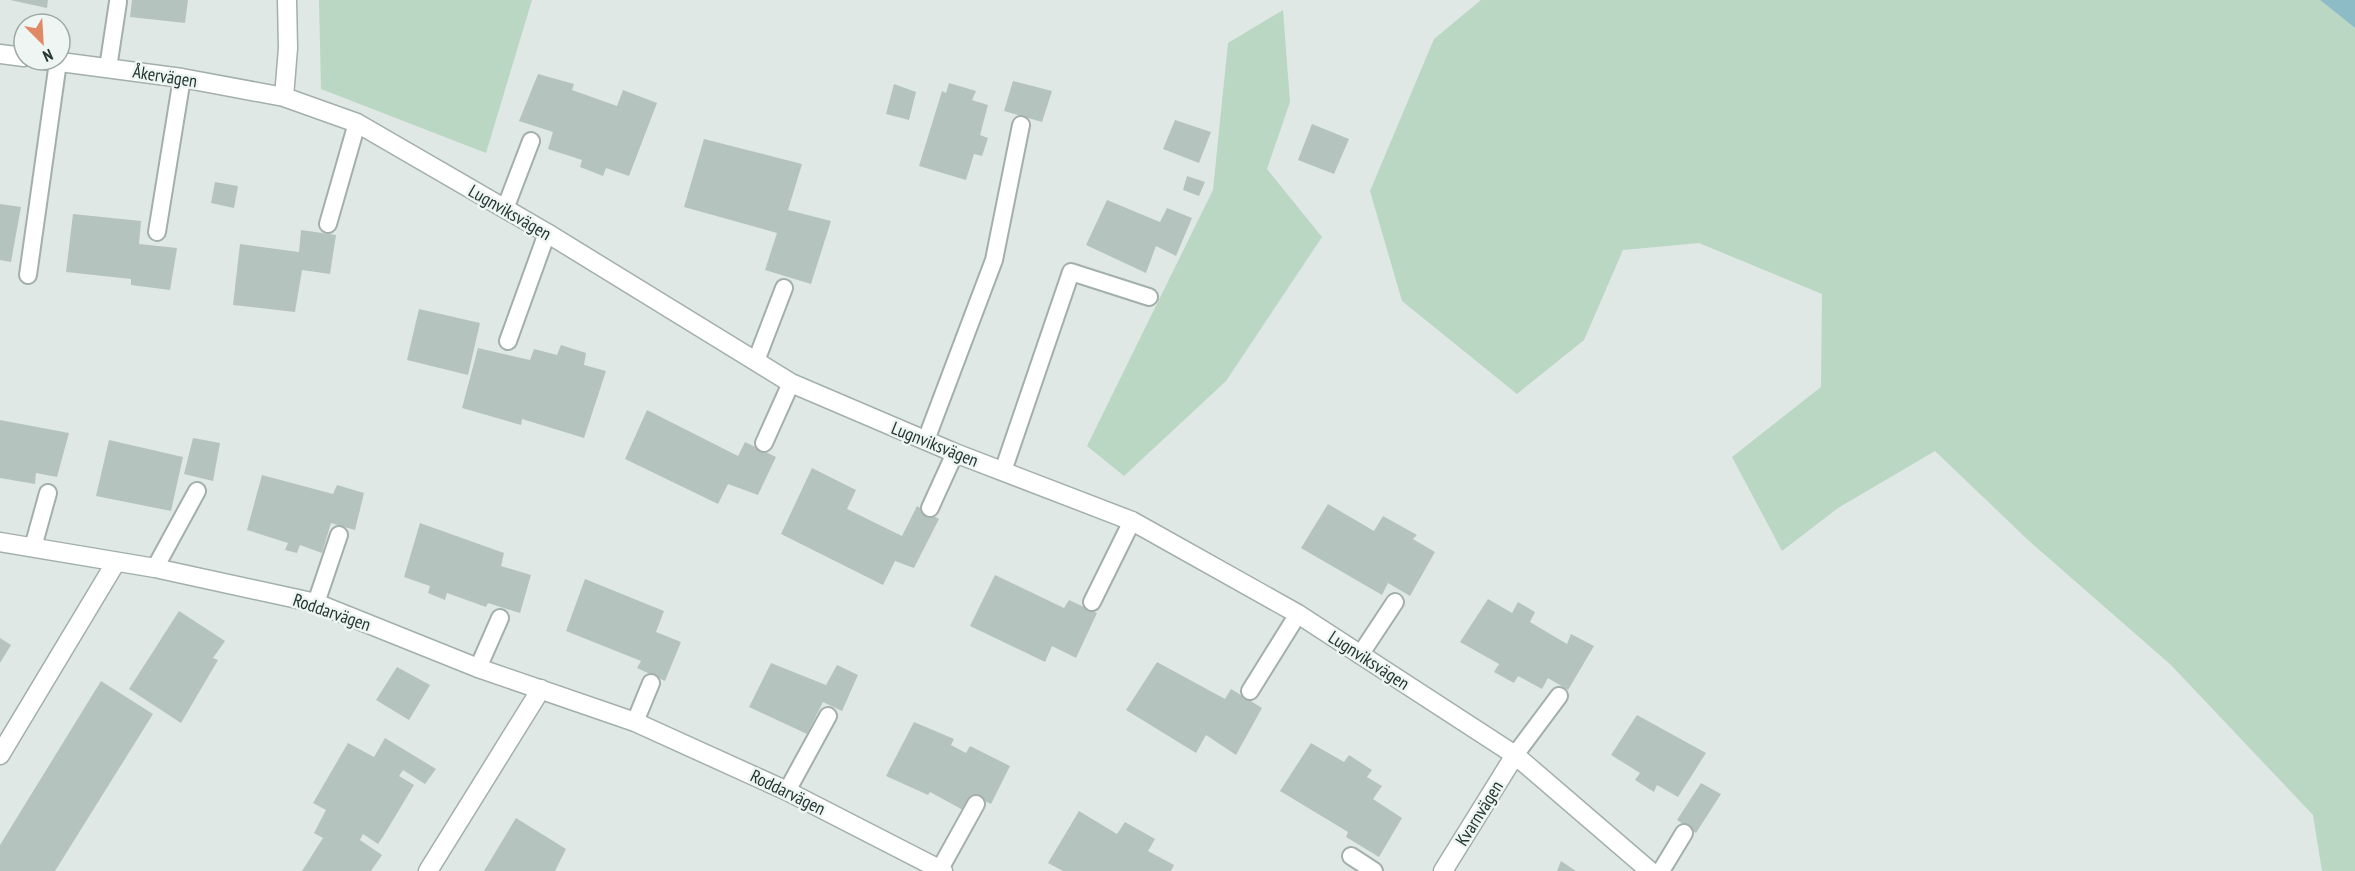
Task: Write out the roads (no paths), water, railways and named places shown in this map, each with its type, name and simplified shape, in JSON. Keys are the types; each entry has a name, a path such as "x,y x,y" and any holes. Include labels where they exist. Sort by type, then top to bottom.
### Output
{"street":[{"path":"284,97 288,48 287,0"},
{"name":"Åkervägen","path":"72,64 182,78 284,97"},
{"name":"Lugnviksvägen","path":"284,97 357,123 547,233 791,383 955,453 1132,521 1298,614 1515,755 1650,871"},
{"name":"Roddarvägen","path":"0,542 155,568 316,603 478,668 635,722 787,791 935,869"},
{"path":"0,755 116,562"},
{"path":"428,871 541,689"},
{"name":"Kvarnvägen","path":"1443,871 1515,755"}],"lane":[{"path":"108,68 118,2"},
{"path":"28,275 51,72"},
{"path":"157,232 182,78"},
{"path":"328,224 357,123"},
{"path":"926,441 994,260 1021,125"},
{"path":"505,208 531,141"},
{"path":"508,341 547,233"},
{"path":"1003,471 1071,272 1149,297"},
{"path":"756,362 784,288"},
{"path":"764,443 791,383"},
{"path":"930,508 955,453"},
{"path":"155,568 197,491"},
{"path":"33,547 48,493"},
{"path":"1092,602 1132,521"},
{"path":"316,603 339,535"},
{"path":"1360,655 1395,602"},
{"path":"1250,691 1298,614"},
{"path":"478,668 500,618"},
{"path":"635,722 651,683"},
{"path":"1515,755 1559,696"},
{"path":"787,791 828,716"},
{"path":"935,869 976,804"},
{"path":"1661,871 1684,833"},
{"path":"1351,856 1374,871"}],"water":[{"path":"2320,0 2355,0 2355,28"}]}
